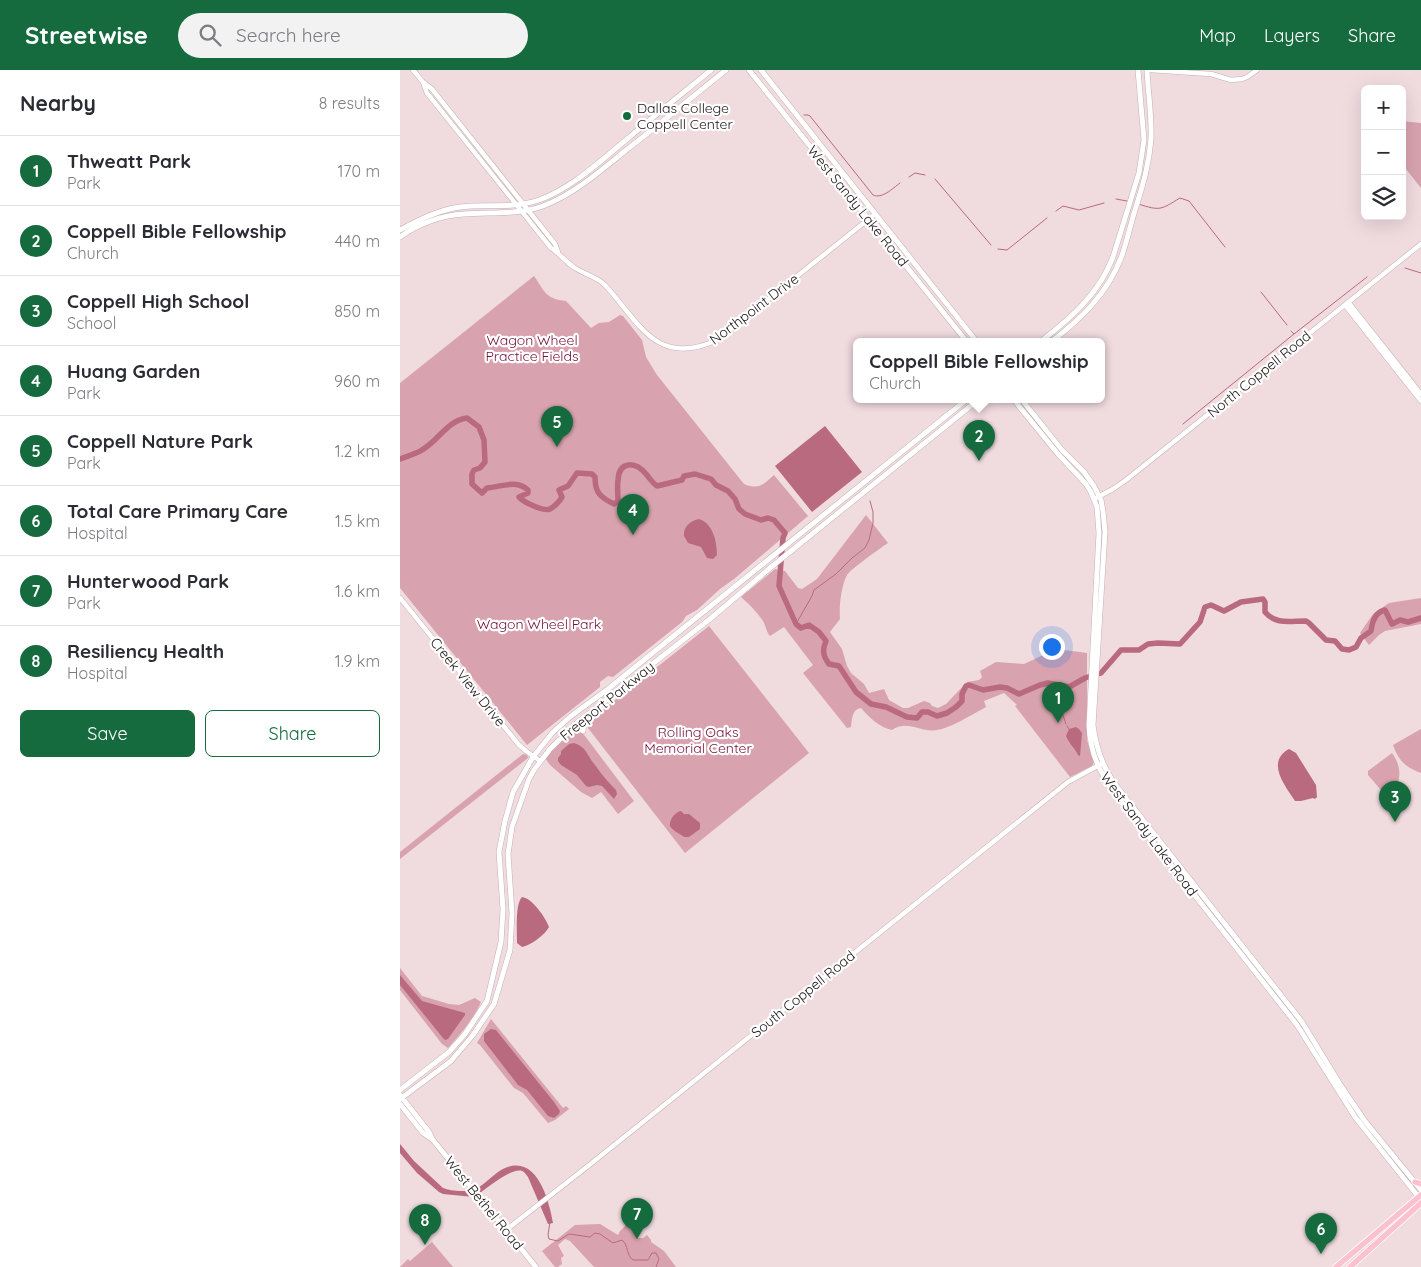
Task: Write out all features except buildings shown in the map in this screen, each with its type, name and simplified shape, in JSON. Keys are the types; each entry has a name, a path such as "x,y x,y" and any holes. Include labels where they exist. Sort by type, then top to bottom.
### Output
{"main road":[{"path":"400,230 424,217 460,207 516,205 550,196 586,173 711,70"},
{"path":"400,237 426,224 450,216 525,211 556,200 574,191 726,70"},
{"name":"West Sandy Lake Road","path":"749,70 964,338"},
{"name":"West Sandy Lake Road","path":"761,70 974,338"},
{"path":"1045,338 1084,304 1097,288 1108,269 1139,173 1144,140 1138,70"},
{"path":"1053,332 1058,337 1090,309 1113,275 1121,257 1146,175 1151,140 1149,70"},
{"path":"788,119 795,113"},
{"path":"637,130 642,137"},
{"path":"586,173 590,179"},
{"path":"424,217 426,224"},
{"path":"942,312 948,305"},
{"name":"Freeport Parkway","path":"400,1090 449,1052 465,1034 487,1001 501,942 503,908 498,852 505,820 513,792 544,742 561,724 610,687 962,403"},
{"name":"Freeport Parkway","path":"401,1097 451,1061 474,1035 494,1004 510,950 512,912 508,854 512,827 529,779 540,761 560,738 710,619 794,548 974,403"},
{"name":"West Sandy Lake Road","path":"1016,403 1097,498"},
{"name":"West Sandy Lake Road","path":"1024,403 1062,450 1084,472 1094,486 1103,511 1105,532 1093,692 1095,741 1100,765 1302,1022 1355,1117 1420,1199"},
{"path":"953,410 958,416"},
{"path":"917,439 922,445"},
{"path":"880,469 884,475"},
{"path":"730,590 736,597"},
{"path":"703,612 710,619"},
{"path":"610,687 616,694"},
{"path":"582,731 586,717"},
{"name":"West Sandy Lake Road","path":"1330,1073 1364,1120 1418,1183 1421,1190"},
{"name":"West Bethel Road","path":"401,1097 429,1132 433,1140 536,1267"},
{"name":"West Bethel Road","path":"400,1104 423,1133 433,1140"},
{"path":"1336,1267 1420,1199"},
{"path":"1350,1267 1377,1243 1420,1199"},
{"path":"1372,1236 1377,1243"}],"street":[{"name":"Northpoint Drive","path":"413,70 432,89 523,204 525,211 551,248 576,269 602,282 643,332 661,344 673,347 695,348 710,343 728,333 875,214"},
{"path":"1149,70 1211,74 1230,80 1242,79 1257,70"},
{"name":"Northpoint Drive","path":"423,82 427,92 462,137 516,205 525,211"},
{"path":"462,137 467,133"},
{"name":"North Coppell Road","path":"1097,498 1126,480 1421,244"},
{"path":"1346,304 1421,394"},
{"path":"1346,304 1421,401"},
{"name":"Creek View Drive","path":"400,598 518,744 540,761"},
{"name":"South Coppell Road","path":"506,1230 1068,782 1100,765"}],"green space":[{"path":"1406,121 1421,123 1421,188 1406,169"},
{"path":"534,276 549,296 566,301 591,328 599,323 609,322 620,315 623,316 642,340 646,357 657,375 744,484 753,487 760,486 774,475 808,516 697,610 686,616 682,622 613,677 608,676 600,682 600,687 527,745 400,588 400,383"},
{"path":"866,515 888,543 847,575 841,597 840,619 830,632 842,649 851,673 864,684 869,693 884,689 889,700 903,708 908,708 924,701 938,708 946,704 967,682 979,680 982,677 980,671 996,662 1024,664 1056,649 1087,653 1087,740 1094,762 1092,766 1070,777 1015,706 1017,705 1004,693 984,701 986,707 968,717 949,727 937,730 925,730 909,726 898,727 892,730 888,729 875,722 861,708 854,712 851,727 847,728 803,673 813,665 784,627 770,636 761,618 741,597 775,569 785,571 798,588 802,589 817,579"},
{"path":"1421,598 1421,624 1385,631 1369,645 1360,633 1373,614 1389,603"},
{"name":"Rolling Oaks Memorial Center","path":"709,626 809,753 685,853 588,728 590,720"},
{"path":"574,729 579,729 585,736 634,801 618,814 601,792 592,798 581,792 550,765 545,758"},
{"path":"1421,729 1421,773 1403,763 1393,745"},
{"path":"1392,753 1398,765 1399,776 1396,787 1387,797 1368,775 1368,771"},
{"path":"523,754 527,755 528,758 400,859 400,852"},
{"path":"400,968 422,996 449,1004 459,1005 475,998 481,1002 471,1020 448,1048 442,1044 400,990"},
{"path":"491,1019 563,1108 566,1106 569,1109 555,1120 548,1123 523,1093 514,1088 477,1043"},
{"path":"600,1224 618,1235 626,1225 636,1229 638,1238 643,1238 647,1235 651,1242 664,1251 676,1267 594,1267 570,1241 565,1239 558,1245 564,1256 561,1258 562,1264 558,1267 555,1267 542,1251 575,1225"},
{"path":"432,1242 453,1267 400,1267 408,1259 410,1261"}],"shaded area":[{"path":"825,426 862,472 812,512 775,466"},
{"path":"699,519 708,524 713,534 717,555 713,559 707,558 701,547 688,543 684,536 688,525"},
{"path":"1076,727 1082,733 1080,756 1066,736 1069,729"},
{"path":"574,743 584,749 600,772 616,790 617,794 614,799 602,786 586,786 577,775 558,761 561,751 569,744"},
{"path":"1289,749 1296,753 1316,785 1317,797 1315,799 1295,801 1283,782 1278,767 1279,761 1282,754"},
{"path":"681,811 684,814 689,814 700,823 700,829 689,837 684,837 670,826 670,821"},
{"path":"522,897 534,905 542,914 549,927 537,939 522,947 517,943 517,912"},
{"path":"400,975 422,1001 465,1013 448,1039 445,1040 443,1038 400,985"},
{"path":"491,1029 496,1030 554,1102 560,1111 554,1118 548,1116 527,1090 518,1085 484,1041 484,1034"},
{"path":"400,1144 414,1161 443,1188 450,1190 473,1190 505,1168 516,1165 525,1167 540,1182 553,1223 548,1224 528,1177 523,1171 517,1171 505,1176 474,1197 443,1194 417,1173 400,1153"}],"waterway":[{"path":"804,115 810,116 873,195 883,195 900,183"},
{"path":"909,177 915,173 925,175"},
{"path":"935,179 991,245"},
{"path":"1138,204 1151,208 1160,208 1180,198 1189,201 1225,247"},
{"path":"1116,199 1127,201"},
{"path":"1056,211 1063,206 1079,210 1104,203"},
{"path":"998,249 1007,250 1047,218"},
{"path":"1405,268 1421,273"},
{"path":"1291,331 1294,334 1367,277"},
{"path":"1261,292 1287,325"},
{"path":"1183,424 1294,334"},
{"path":"400,459 422,450 454,423 467,418 479,427 484,440 485,462 480,468 474,470 472,484 482,493 487,488 508,484 518,485 528,490 528,493 519,497 539,508 547,510 553,507 562,497 559,490 568,486 577,473 592,474 595,477 599,494 614,504 618,501 619,474 624,466 633,465 642,470 657,486 682,480 684,476 695,474 711,479 716,485 728,491 735,499 739,509 745,514 761,520 768,518 774,520 785,533 779,586 796,624 801,628 809,625 819,632 826,641 824,656 827,661 829,664 839,666 856,692 871,704 886,707 907,717 917,718 922,712 928,712 937,716 947,713 962,701 962,694 966,686 969,685 983,690 1000,687 1007,688 1019,694 1048,683 1069,687 1085,678 1101,673 1121,650 1139,650 1148,644 1180,644 1200,622 1205,607 1211,605 1224,611 1241,602 1263,599 1265,602 1265,612 1274,619 1278,621 1306,621 1326,640 1335,641 1342,649 1349,650 1356,647 1361,638 1371,631 1375,618 1382,611 1385,610 1392,624 1400,620 1408,622 1421,618"},
{"path":"796,624 814,590 836,574 865,548 873,523 870,501"},
{"path":"1048,683 1059,704 1066,724"},
{"path":"550,1222 549,1239 558,1241 569,1234 590,1237 595,1233 600,1234 613,1243 622,1240 626,1245 629,1256 633,1260 648,1260 652,1253 656,1253 659,1259 656,1267"}],"place":[{"name":"Dallas College Coppell Center","path":"627,116"},
{"name":"Coppell Nature Park","path":"557,447"},
{"name":"Coppell Bible Fellowship","path":"979,461"},
{"name":"Huang Garden","path":"633,535"},
{"name":"Thweatt Park","path":"1058,723"},
{"name":"Coppell High School","path":"1395,822"},
{"name":"Hunterwood Park","path":"637,1239"},
{"name":"Resiliency Health","path":"425,1245"},
{"name":"Total Care Primary Care","path":"1321,1254"}],"park label":[{"name":"Wagon Wheel Practice Fields","path":"532,348"},
{"name":"Wagon Wheel Park","path":"539,624"}]}
